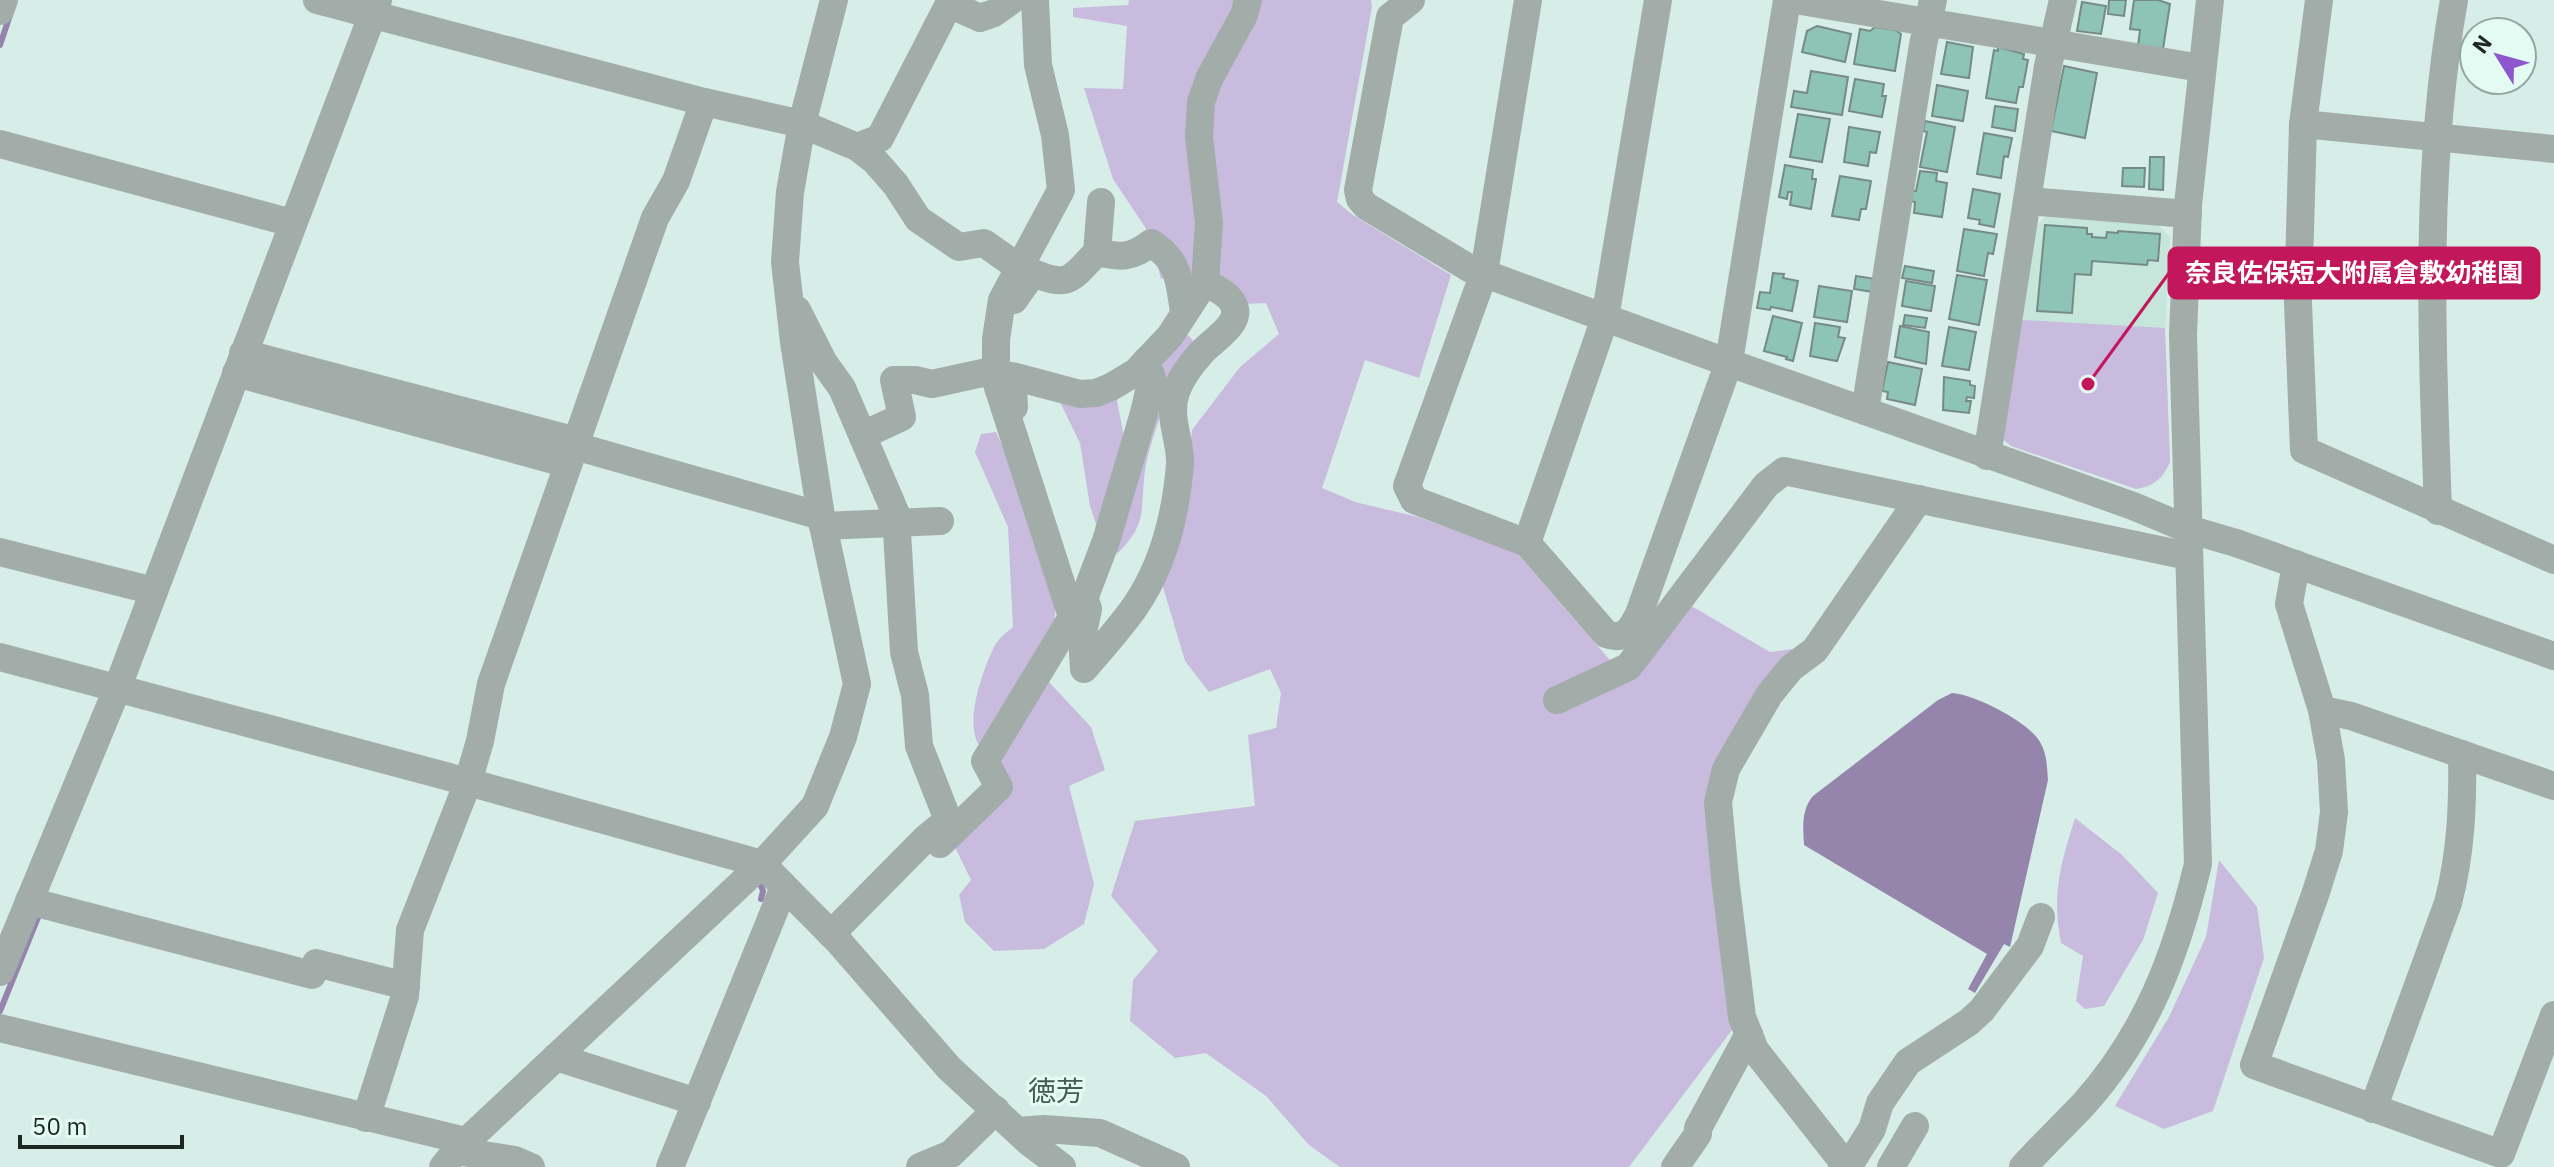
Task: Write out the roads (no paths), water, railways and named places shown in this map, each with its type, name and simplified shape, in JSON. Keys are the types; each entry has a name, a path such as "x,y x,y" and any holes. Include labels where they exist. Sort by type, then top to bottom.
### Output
{"street":[{"path":"0,11 4,0"},
{"path":"317,0 380,13 704,102 802,124 857,147 875,161 896,185 918,219 959,247 984,243 1018,267"},
{"path":"455,1153 762,864 815,806 843,737 857,684 822,521 794,342 785,262 790,192 802,124 834,0"},
{"path":"857,147 880,138 950,2 980,18 994,13 1012,0"},
{"path":"1035,0 1038,65 1055,135 1061,190 1002,300 996,381 1078,606"},
{"path":"1006,413 1015,407 1012,376 1080,394 1096,393 1136,372 1170,336 1205,282 1209,223 1199,137 1201,102 1209,79 1244,15 1248,0"},
{"path":"1411,0 1390,17 1358,190 1366,206 1469,268 2133,506 2188,542"},
{"path":"1528,0 1484,273 1407,486 1414,500 1527,543 1606,634 1635,641"},
{"path":"1527,543 1605,318 1658,0"},
{"path":"1635,641 1632,629 1729,362 1787,0"},
{"path":"1795,0 1931,11 2054,43 2201,68"},
{"path":"1987,456 2048,66 2063,0"},
{"path":"2023,1167 2084,1103 2149,1010 2185,918 2198,864 2183,335 2188,214 2210,0"},
{"path":"2319,0 2303,124 2298,303 2304,450 2554,560"},
{"path":"2438,511 2430,308 2436,137 2454,0"},
{"path":"1865,411 1931,11"},
{"path":"0,972 39,904 154,591 248,366 292,223 380,13"},
{"path":"366,1118 405,996 410,930 468,782 491,684 655,218 676,181 704,102"},
{"path":"2303,124 2554,149"},
{"path":"0,144 292,223"},
{"path":"2027,201 2188,214"},
{"path":"998,324 1033,273 1056,282 1071,279 1097,252 1101,202"},
{"path":"1097,252 1121,258 1137,254 1151,243 1167,253 1177,272 1184,312"},
{"path":"1078,606 1088,609 1082,637 1084,669 1135,606 1166,547 1177,500 1180,457 1172,421 1175,394 1183,376 1234,319 1234,307 1228,297 1205,282"},
{"path":"789,295 824,363 842,388 896,514 904,652 915,695 919,746 948,820 926,838 835,938"},
{"path":"835,938 999,787 985,761 1078,606 1106,541 1152,378 1146,361"},
{"path":"248,366 573,451 822,521 897,524 940,521"},
{"path":"863,435 902,417 894,380 932,384 996,370"},
{"path":"1557,700 1628,667 1635,641 1766,485 1784,471 1919,499 2188,542 2296,564 2554,656"},
{"path":"1919,499 1815,650 1791,668 1769,695 1726,769 1718,802 1742,1017 1755,1050 1845,1167 1872,1129 1880,1103 1908,1062 1982,1010 2030,946 2041,917"},
{"path":"0,552 154,591"},
{"path":"2296,564 2289,604 2322,710 2331,760 2334,812 2329,851 2254,1065 2500,1161 2554,1015"},
{"path":"0,657 762,864 835,938 949,1068 1062,1167"},
{"path":"2322,710 2351,716 2554,786"},
{"path":"2373,1109 2456,875 2461,837 2462,754"},
{"path":"670,1167 784,887"},
{"path":"39,904 312,975 316,963 406,986"},
{"path":"0,1028 366,1118 455,1153 515,1160 531,1167"},
{"path":"1675,1167 1698,1134 1698,1128 1749,1034"},
{"path":"556,1057 697,1102"},
{"path":"920,1167 958,1160 996,1110"},
{"path":"1891,1167 1915,1126"},
{"path":"1019,1131 1044,1129 1100,1133 1176,1167"}],"waterway":[{"path":"0,45 10,15"},
{"path":"759,880 763,891 761,899"},
{"path":"0,1011 41,910"}],"place":[{"name":"奈良佐保短大附属倉敷幼稚園","path":"2088,384"}],"district":[{"name":"徳芳","path":"1056,1090"}]}
